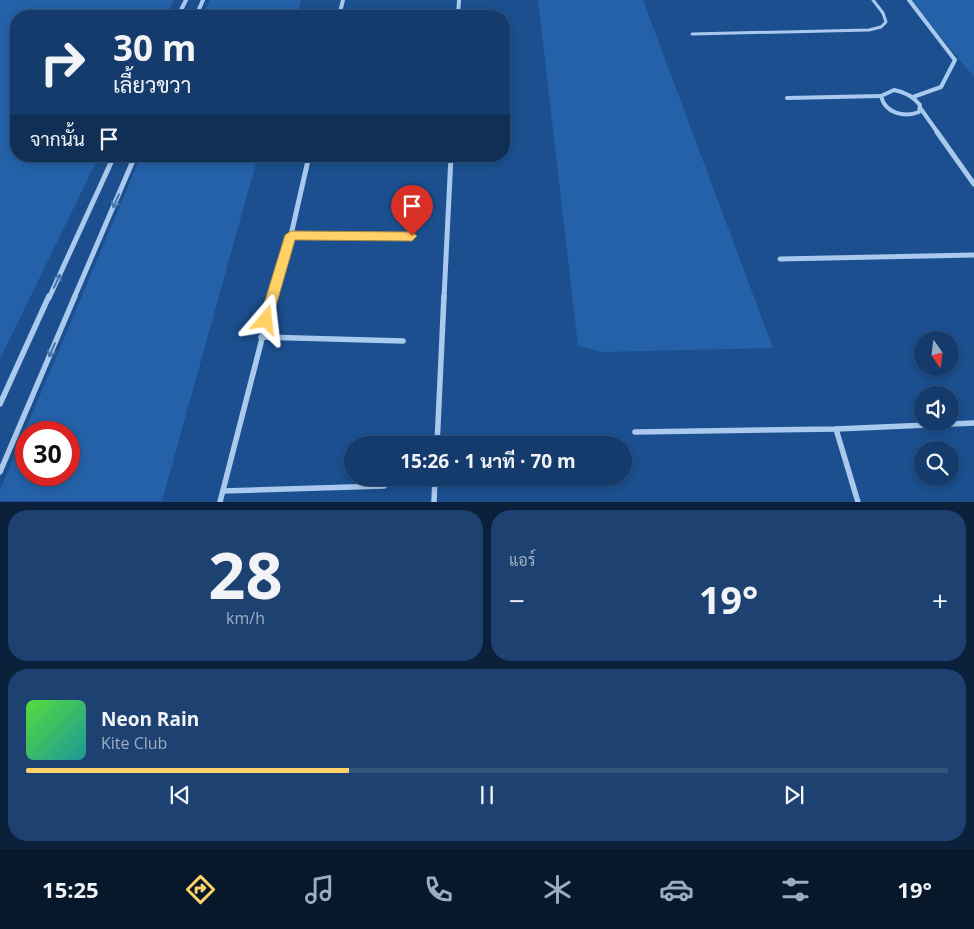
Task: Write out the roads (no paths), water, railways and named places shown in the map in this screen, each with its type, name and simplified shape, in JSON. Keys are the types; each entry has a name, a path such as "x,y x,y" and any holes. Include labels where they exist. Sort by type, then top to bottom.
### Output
{"street":[{"path":"909,0 955,60 941,87 913,96"},
{"path":"787,98 881,96 894,90 913,96 974,184"},
{"path":"881,96 886,107 897,113 910,115 919,112 921,109"},
{"path":"0,404 111,162"},
{"path":"0,472 132,162"},
{"path":"220,502 260,337 291,235 308,162"},
{"path":"437,436 451,162"},
{"path":"291,235 412,236"},
{"path":"780,259 974,255"},
{"path":"260,337 402,341"},
{"path":"635,432 836,429 974,423"},
{"path":"836,429 858,502"},
{"path":"223,491 384,486"},
{"path":"434,502 435,486"}],"lane":[{"path":"692,34 869,30 881,27 886,22 883,13 873,0"}]}
